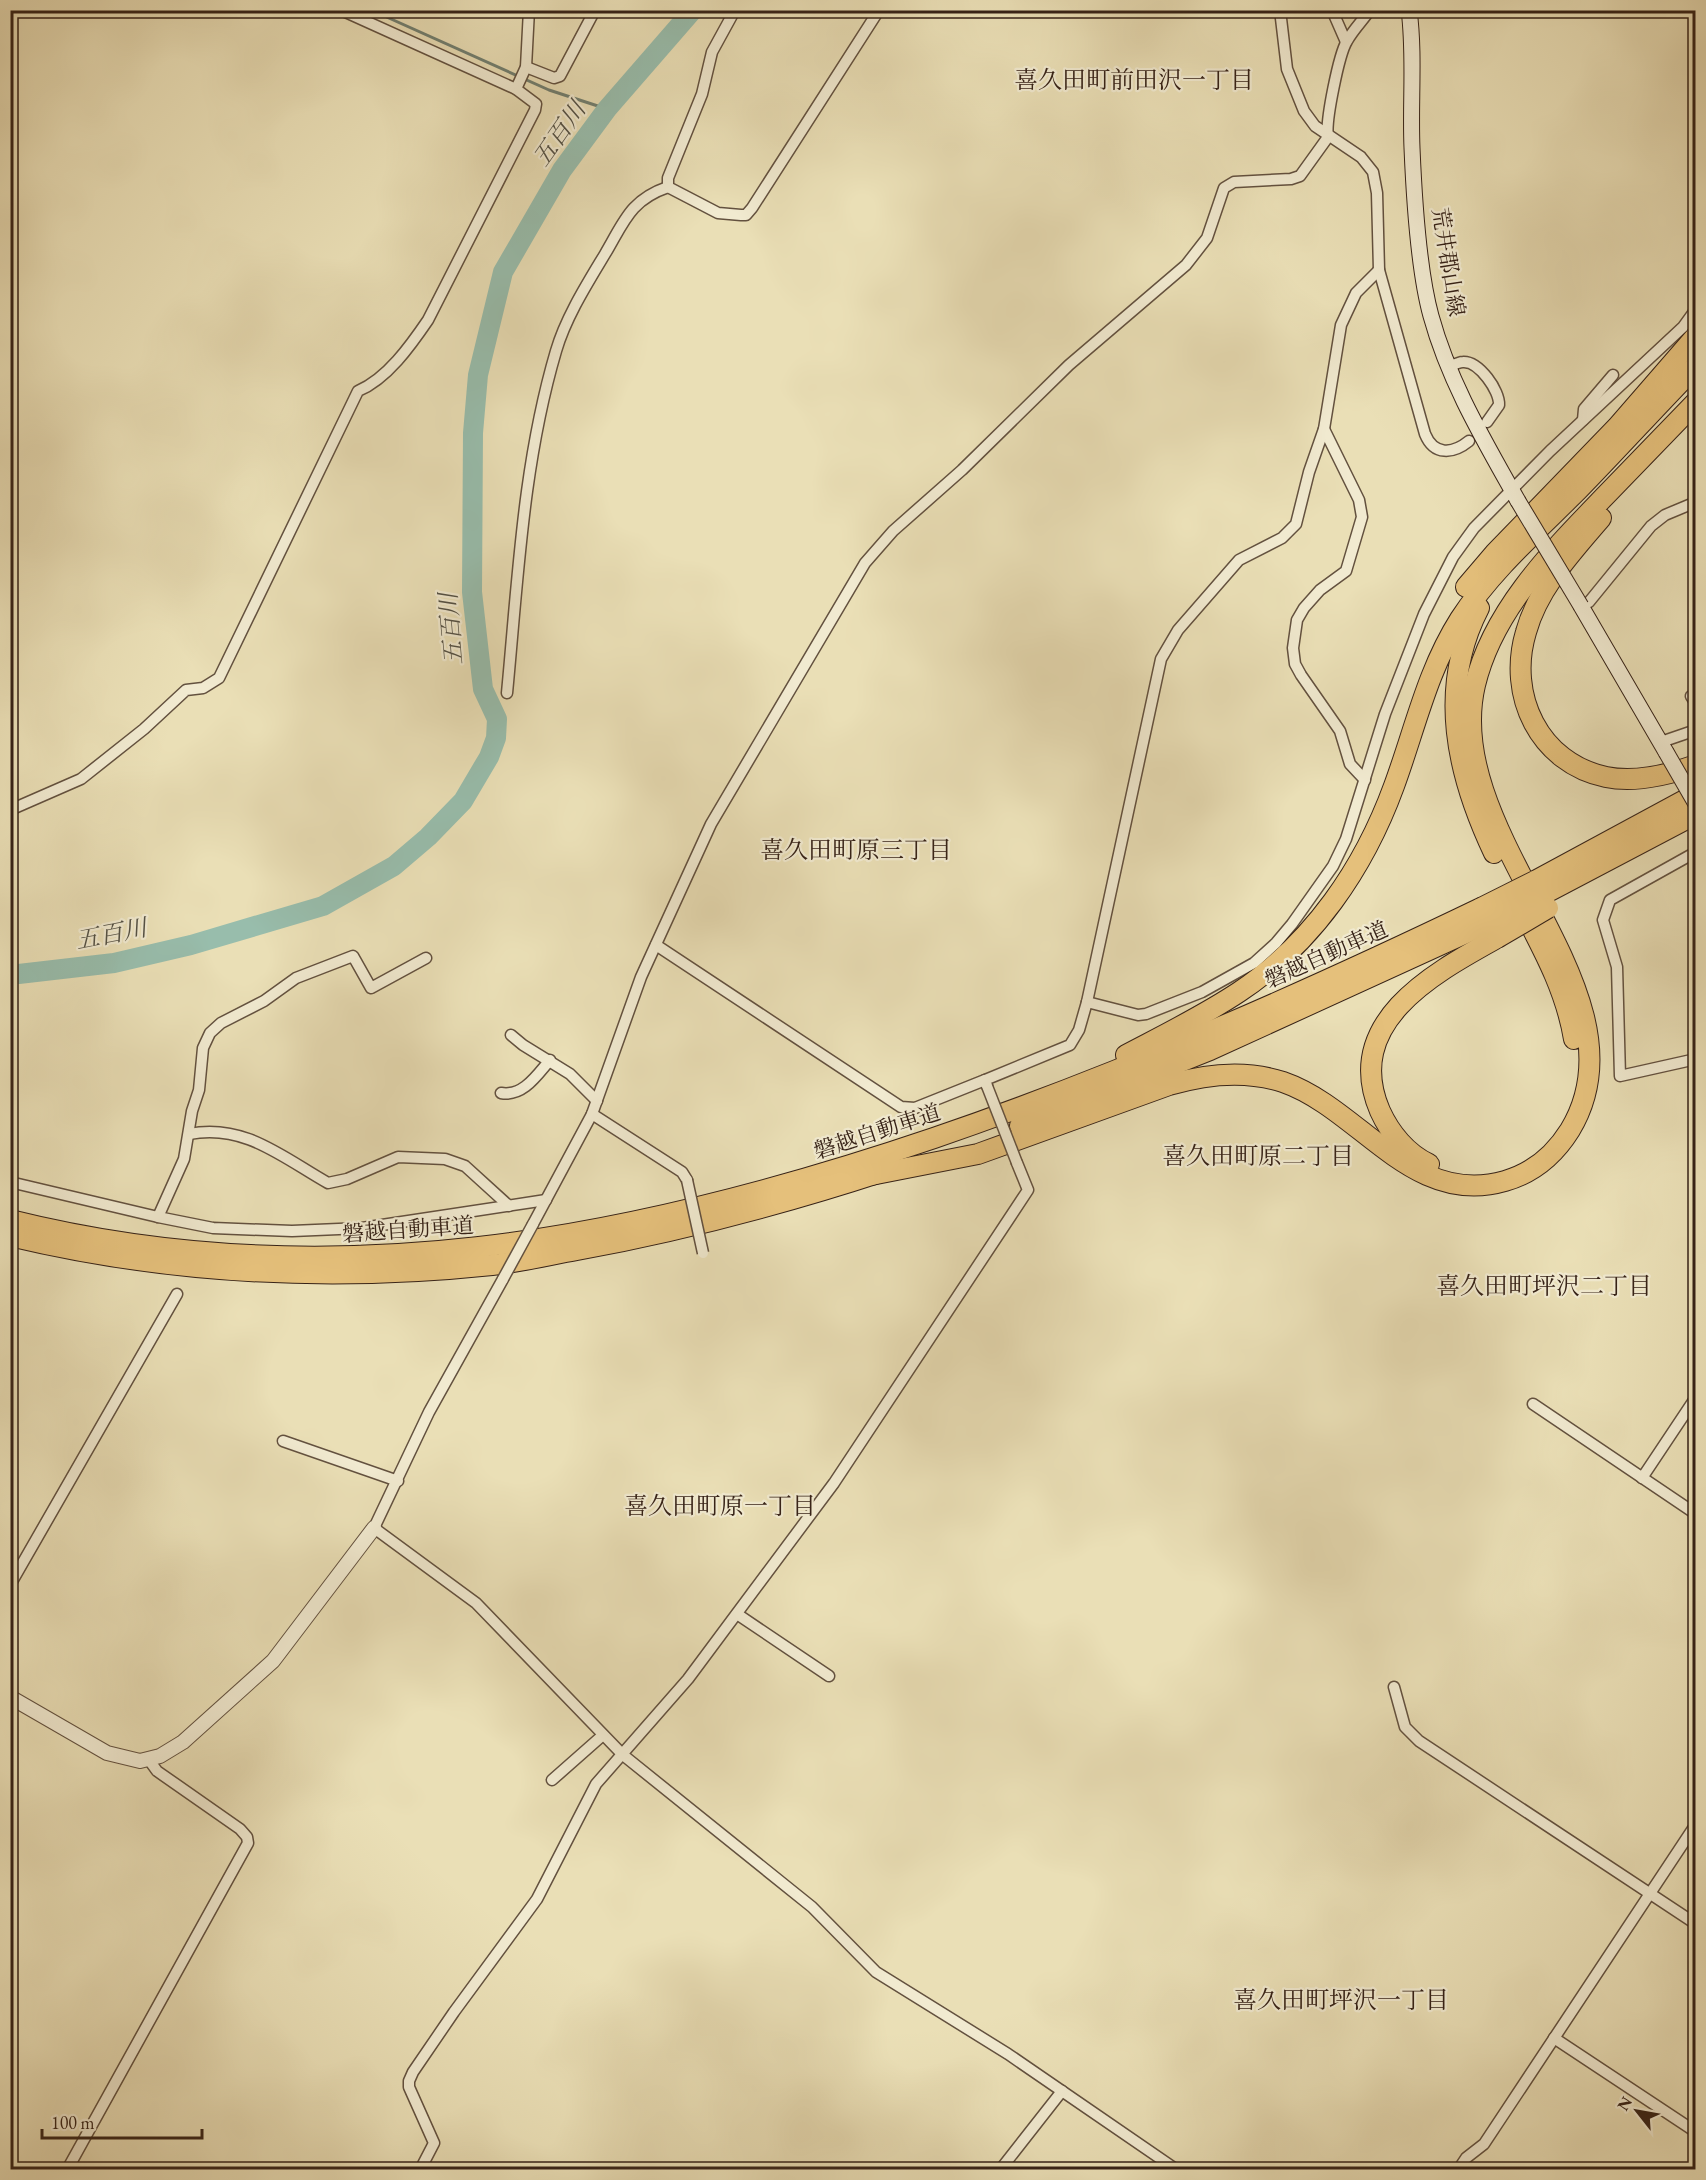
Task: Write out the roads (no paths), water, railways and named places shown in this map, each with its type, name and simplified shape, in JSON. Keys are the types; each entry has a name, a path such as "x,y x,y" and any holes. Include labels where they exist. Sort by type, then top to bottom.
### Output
{"highway":[{"path":"1376,829 1389,792 1417,680 1435,637 1452,609 1483,567 1617,427 1695,336"},
{"path":"1643,421 1695,355"},
{"path":"953,1131 1126,1055 1241,991 1292,950 1322,918 1347,883 1376,829 1394,787 1426,689 1441,654 1468,608 1506,562 1695,366"},
{"path":"871,1175 978,1154 1169,1085 1191,1079 1231,1074 1267,1078 1301,1090 1333,1109 1406,1165 1440,1180 1477,1186 1493,1184 1526,1173 1553,1152 1574,1123 1586,1087 1588,1050 1576,989 1499,833 1480,783 1472,743 1475,685 1488,650 1518,596 1544,561 1695,402"},
{"path":"1499,833 1487,789 1480,748 1481,712 1489,676 1504,641 1534,591 1695,419"},
{"path":"1601,518 1555,576 1526,630 1520,664 1529,714 1544,741 1554,752 1593,774 1615,778 1645,777 1695,765"},
{"path":"1506,562 1477,611 1464,645 1455,697 1456,735 1462,769 1482,826 1551,964 1563,993 1574,1039 1574,1071 1563,1116 1544,1144 1532,1154 1493,1171 1479,1174 1451,1171 1431,1165 1413,1154 1391,1132 1375,1096 1374,1058 1384,1027 1411,992 1444,968 1489,923 1542,894 1655,848 1695,821"},
{"name":"磐越自動車道","path":"1542,894 1695,794"},
{"name":"磐越自動車道","path":"10,1236 104,1256 257,1273 403,1272 494,1264 630,1241 724,1219 871,1175 1032,1121 1210,1050 1489,923 1695,814"},
{"name":"磐越自動車道","path":"10,1220 117,1242 259,1257 329,1258 413,1254 537,1242 629,1225 771,1190 1026,1106 1178,1046 1336,977 1489,923"}],"main road":[{"name":"荒井郡山線","path":"1409,10 1412,148 1422,265 1431,315 1449,367 1473,420 1515,496 1581,606"},
{"path":"1581,606 1695,804"}],"street":[{"path":"341,10 521,78 560,76 595,10"},
{"path":"10,810 81,779 144,729 186,690 203,688 219,678 358,391 379,378 413,342 428,320 535,110 536,104 521,78 529,10"},
{"path":"668,187 668,178 702,94 712,52 735,10"},
{"path":"668,187 718,213 746,215 879,10"},
{"path":"1280,10 1287,69 1309,121 1328,137 1361,157 1373,172 1377,193 1379,270 1428,441 1449,452 1458,450 1469,441"},
{"path":"1332,10 1346,42"},
{"path":"10,1697 107,1753 130,1760 149,1760 183,1742 273,1661 374,1528 429,1412 534,1224 592,1114 634,995 711,824 875,549 999,435 1070,365 1186,265 1207,238 1224,188 1234,182 1292,179 1300,176 1328,137 1326,128 1329,110 1346,42 1370,10"},
{"path":"507,693 531,456 541,404 556,350 588,281 625,219 644,197 668,187"},
{"path":"656,945 901,1107 915,1108 986,1083 1070,1045 1079,1030 1087,1002 1161,659 1178,630 1239,560 1282,538 1296,524 1308,472 1324,429 1341,325 1356,293 1379,270"},
{"path":"1087,1002 1138,1015 1146,1014 1202,992 1254,963 1292,924 1333,866 1346,839 1385,714 1440,580 1474,528 1515,496 1583,420 1683,327 1695,309"},
{"path":"1449,367 1463,362 1471,364 1497,390 1499,405 1487,422"},
{"path":"1583,420 1584,409 1613,375"},
{"path":"1324,429 1359,500 1362,517 1346,571 1320,590 1304,608 1297,620 1293,648 1295,664 1340,730 1350,764 1365,780"},
{"path":"1581,606 1589,602 1651,526 1665,515 1695,502"},
{"path":"1663,747 1695,730"},
{"path":"1695,852 1610,900 1603,920 1617,967 1620,1076 1695,1059"},
{"path":"158,1218 180,1170 199,1089 203,1047 210,1033 220,1023 264,1001 296,978 353,956 371,988 426,958"},
{"path":"512,1035 523,1045 570,1074 597,1101"},
{"path":"501,1093 509,1095 525,1087 550,1060"},
{"path":"420,2169 434,2143 409,2081 454,2012 537,1899 592,1791 605,1773 688,1679 834,1483 1028,1190 986,1083"},
{"path":"592,1114 682,1172 687,1180 704,1256"},
{"path":"189,1134 208,1130 240,1134 328,1183 347,1179 398,1157 445,1159 465,1166 509,1206"},
{"path":"10,1182 158,1218 213,1228 292,1231 362,1228 546,1200"},
{"path":"10,1585 177,1294"},
{"path":"1642,1478 1695,1397"},
{"path":"1533,1404 1695,1514"},
{"path":"283,1441 398,1481"},
{"path":"374,1528 476,1603 623,1755 812,1907 876,1972 1008,2054 1178,2169"},
{"path":"737,1614 830,1676"},
{"path":"1394,1687 1405,1727 1419,1741 1695,1924"},
{"path":"552,1780 603,1735"},
{"path":"67,2169 248,1843 247,1837 240,1829 157,1771 149,1760"},
{"path":"1458,2169 1466,2158 1484,2144 1695,1824"},
{"path":"1554,2038 1695,2132"},
{"path":"1000,2169 1062,2091"}],"waterway":[{"path":"371,10 549,90 607,109"},
{"name":"五百川","path":"10,975 114,963 191,945 323,906 394,866 428,837 463,801 489,757 496,738 497,719 483,689 472,592 473,433 478,375 503,272 562,170 607,109 693,10"}],"district":[{"name":"喜久田町前田沢一丁目","path":"1134,80"},
{"name":"喜久田町原三丁目","path":"856,850"},
{"name":"喜久田町原二丁目","path":"1258,1156"},
{"name":"喜久田町坪沢二丁目","path":"1544,1286"},
{"name":"喜久田町原一丁目","path":"720,1506"},
{"name":"喜久田町坪沢一丁目","path":"1341,2000"}]}
